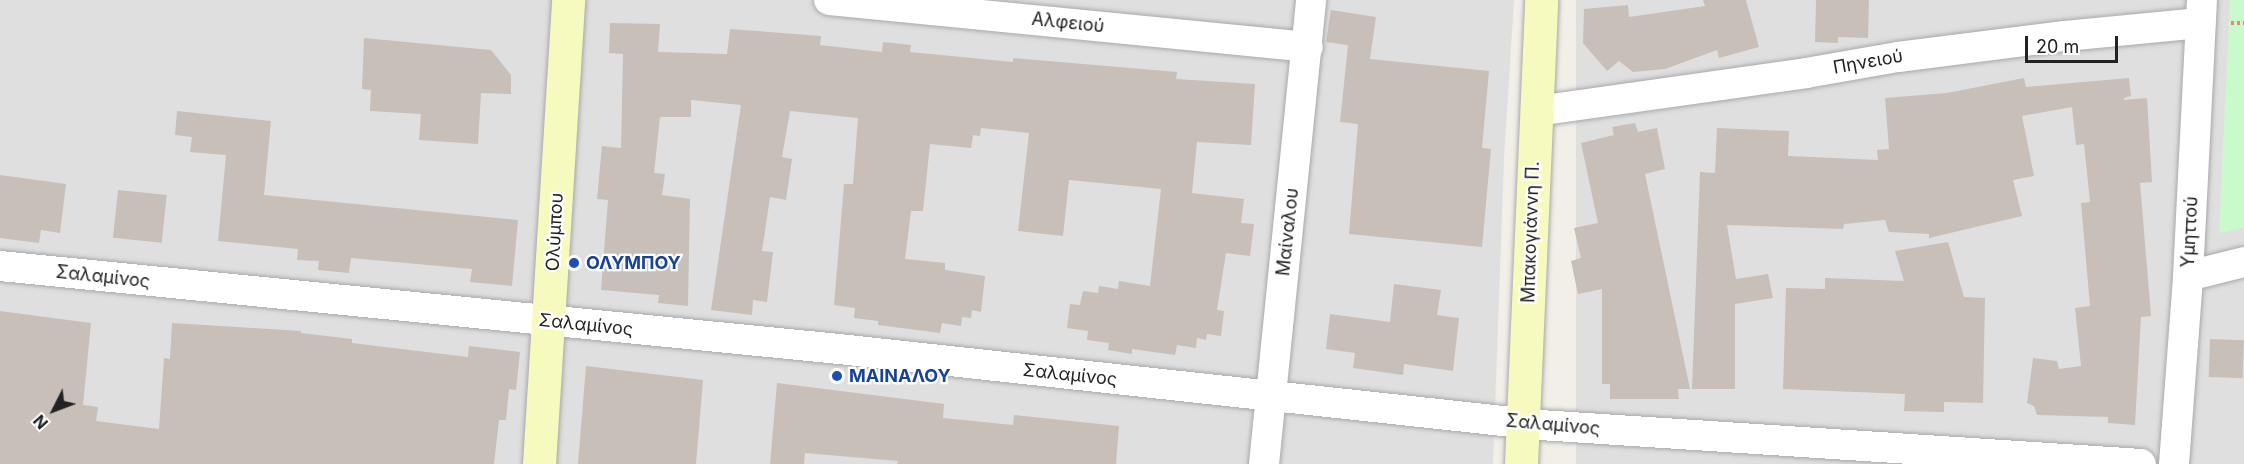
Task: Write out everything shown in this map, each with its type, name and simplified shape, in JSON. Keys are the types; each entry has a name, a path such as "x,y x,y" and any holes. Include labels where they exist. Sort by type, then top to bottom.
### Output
{"street":[{"name":"Ολύμπου","path":"538,464 568,0"},
{"name":"Αλφειού","path":"828,0 1308,46"},
{"name":"Μαίναλου","path":"1264,464 1311,0"},
{"name":"Μπακογιάννη Π.","path":"1521,464 1541,0"},
{"name":"Πηνειού","path":"1536,111 1806,73 1898,57 2065,36 2201,12"},
{"name":"Υμηττού","path":"2174,464 2188,276 2201,12"},
{"path":"2188,276 2244,262"},
{"name":"Σαλαμίνος","path":"0,266 1522,423 2141,464"}],"shaded area":[{"path":"0,0 1514,0 1504,158 1493,464 0,464"},
{"path":"1576,0 2244,0 2244,464 1576,464"}],"green space":[{"path":"2230,0 2244,0 2244,228 2219,233"}],"building":[{"path":"1703,0 1746,0 1759,47 1719,58 1717,50 1665,69 1633,72 1619,61 1607,71 1583,43 1584,9 1628,5 1629,17 1705,6"},
{"path":"1816,0 1869,0 1868,38 1838,37 1838,43 1815,42"},
{"path":"1331,10 1376,17 1370,59 1489,71 1482,148 1491,149 1482,247 1349,234 1358,124 1340,122 1348,45 1326,42"},
{"path":"610,23 660,24 658,52 727,54 730,29 821,36 820,45 882,52 883,42 911,45 910,52 1013,62 1013,58 1177,72 1176,79 1255,84 1251,145 1197,142 1192,193 1244,199 1241,223 1254,224 1250,256 1226,253 1217,310 1224,311 1221,336 1207,334 1206,340 1197,338 1196,348 1177,345 1175,355 1132,349 1132,354 1108,350 1109,343 1087,340 1088,331 1067,328 1070,304 1080,305 1083,291 1098,293 1099,286 1118,289 1119,281 1150,286 1161,189 1069,180 1063,236 1018,231 1029,133 981,128 980,136 973,135 971,148 930,144 923,211 911,211 905,259 945,263 945,270 985,276 981,312 972,310 971,318 962,317 961,326 942,323 940,333 878,325 878,321 854,318 855,308 834,305 844,184 853,184 858,118 790,111 782,157 792,159 786,200 770,197 762,251 773,252 767,302 753,300 752,315 711,310 741,105 691,100 691,117 660,117 654,173 665,174 662,195 690,199 688,306 658,303 659,295 601,290 608,200 597,199 602,146 621,148 623,54 609,53"},
{"path":"364,38 491,50 511,75 511,94 481,93 478,144 419,140 421,114 370,111 371,90 362,89"},
{"path":"2024,78 2026,87 2129,78 2131,96 2124,100 2147,98 2152,182 2140,183 2151,316 2141,317 2135,425 2108,423 2108,417 2037,415 2034,406 2027,403 2033,358 2057,361 2059,369 2081,366 2075,308 2090,306 2081,203 2090,202 2084,144 2076,145 2072,107 2022,116 2034,176 2013,180 2022,216 1929,238 1929,234 1889,232 1885,220 1844,224 1843,229 1727,225 1736,279 1768,274 1773,298 1735,304 1735,389 1692,389 1700,172 1715,173 1717,128 1789,131 1788,156 1878,160 1877,150 1889,149 1885,98 1947,93"},
{"path":"177,111 271,121 264,195 518,220 512,286 470,282 472,269 351,258 349,273 318,270 319,261 297,260 298,249 218,241 226,155 190,152 192,137 175,135"},
{"path":"1635,123 1638,132 1657,128 1665,169 1645,174 1690,389 1678,389 1679,399 1610,399 1610,384 1602,384 1602,289 1578,294 1571,261 1581,258 1574,228 1598,223 1581,143 1614,135 1612,127"},
{"path":"0,175 66,184 60,233 41,230 39,243 0,238"},
{"path":"118,190 167,195 162,243 113,238"},
{"path":"1948,242 1964,297 1985,298 1983,403 1944,402 1944,412 1904,411 1905,394 1783,389 1786,288 1825,289 1825,278 1904,281 1895,251"},
{"path":"1394,284 1441,290 1437,315 1459,318 1453,371 1404,364 1403,375 1353,368 1355,353 1326,349 1330,314 1390,322"},
{"path":"0,311 91,323 83,405 98,407 96,421 159,429 164,358 170,359 172,323 301,331 301,333 352,339 352,343 468,357 469,346 520,352 516,390 509,389 506,420 499,420 494,464 0,464"},
{"path":"2210,339 2244,340 2243,378 2209,377"},
{"path":"586,366 703,380 696,464 578,464"},
{"path":"777,383 944,404 943,418 1013,425 1014,415 1119,426 1116,464 897,464 898,461 805,453 804,464 770,464"}],"place":[{"name":"ΟΛΥΜΠΟΥ","path":"574,263"},
{"name":"ΜΑΙΝΑΛΟΥ","path":"837,376"}]}
